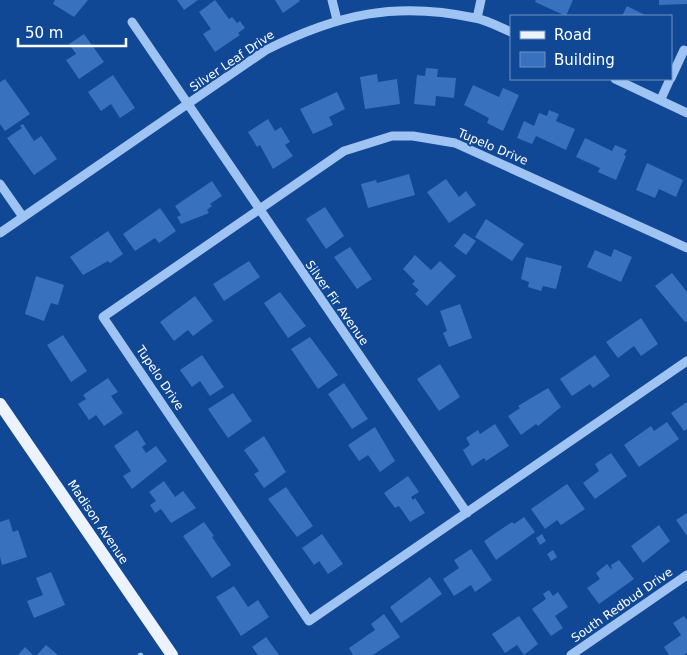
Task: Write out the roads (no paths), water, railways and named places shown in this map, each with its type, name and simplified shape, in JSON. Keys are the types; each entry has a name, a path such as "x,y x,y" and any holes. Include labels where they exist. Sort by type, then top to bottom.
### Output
{"main road":[{"name":"Madison Avenue","path":"0,404 172,655"}],"street":[{"path":"332,0 337,20"},
{"path":"477,18 480,0"},
{"name":"Silver Leaf Drive","path":"0,233 189,105 266,50 301,33 337,20 367,13 400,9 477,18 510,32"},
{"name":"Silver Fir Avenue","path":"132,22 467,513"},
{"path":"672,76 684,50"},
{"path":"617,80 661,99 687,113"},
{"path":"661,99 670,80"},
{"name":"Tupelo Drive","path":"687,248 455,143 413,136 392,136 344,152 103,317 308,621 687,361"},
{"path":"0,184 23,217"},
{"name":"South Redbud Drive","path":"571,655 687,575"}]}
